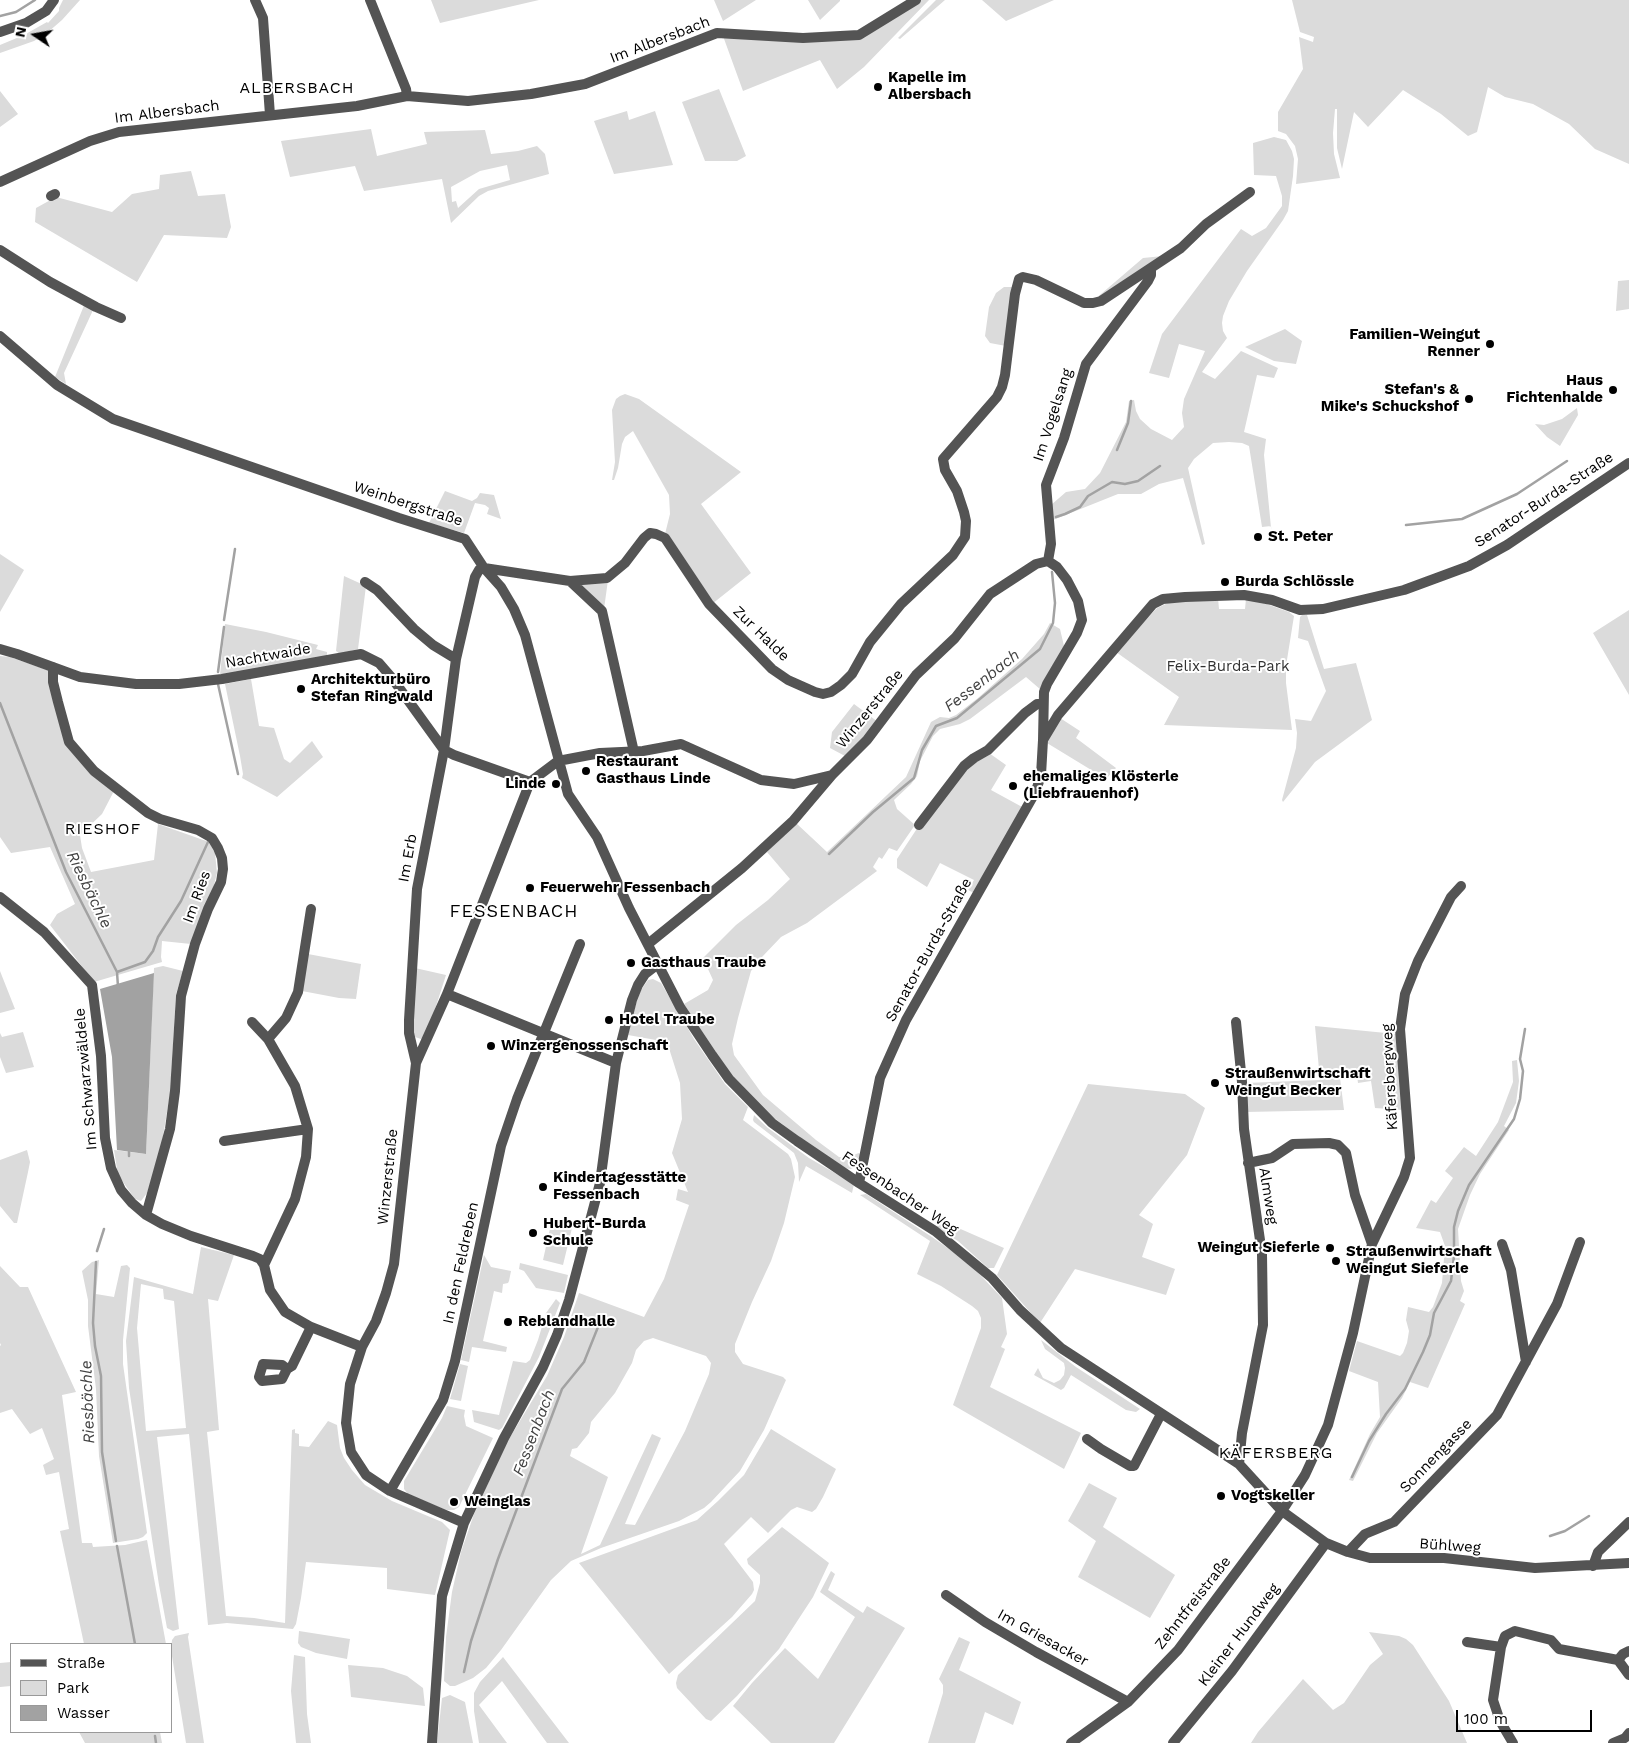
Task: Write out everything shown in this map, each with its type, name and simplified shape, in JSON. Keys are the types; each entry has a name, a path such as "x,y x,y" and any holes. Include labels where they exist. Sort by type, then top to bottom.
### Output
{"street":[{"path":"0,32 26,23 46,12 54,0"},
{"path":"255,0 263,18 270,114"},
{"path":"370,0 406,89 407,96"},
{"name":"Im Albersbach","path":"0,182 90,141 119,132 357,106 407,96 468,101 532,94 585,84 717,33 803,38 859,35 916,0"},
{"name":"Im Vogelsang","path":"953,556 965,537 966,521 956,491 945,470 943,459 997,397 1002,387 1018,279 1023,277 1036,280 1084,303 1101,301 1181,248 1206,224 1250,192"},
{"path":"0,250 50,282 96,307 122,318"},
{"name":"Im Vogelsang","path":"1048,561 1052,544 1046,486 1064,438 1086,364 1148,281 1151,269"},
{"name":"Weinbergstraße","path":"0,336 57,385 113,419 465,539 484,568 506,594 514,609 525,635 568,794 597,837 629,908 658,964"},
{"name":"Senator-Burda-Straße","path":"1043,740 1058,715 1152,604 1163,599 1185,596 1244,595 1272,600 1300,610 1323,609 1404,590 1470,566 1507,545 1629,463"},
{"name":"Zur Halde","path":"484,568 570,581 607,578 625,562 644,538 650,533 656,534 665,538 709,604 772,669 788,680 823,694 832,692 852,674 870,642 901,604 953,556"},
{"path":"1043,704 1047,684 1077,633 1082,620 1078,601 1067,580 1057,567 1048,561"},
{"name":"Winzerstraße","path":"648,944 755,856 793,821 832,775 867,740 916,676 955,638 990,594 1036,564 1048,561"},
{"name":"Im Erb","path":"416,1063 409,1033 409,1020 417,889 444,750 456,658 475,577 478,570 484,568"},
{"path":"570,581 602,611 634,752"},
{"path":"365,582 377,590 414,629 434,645 456,658"},
{"path":"0,649 53,667"},
{"name":"Nachtwaide","path":"53,667 80,678 136,684 180,684 222,679 361,654 379,663 392,678 444,750"},
{"name":"Im Ries","path":"53,667 53,682 62,723 69,742 94,771 148,813 160,819 198,830 212,838 222,858 221,882 195,944 181,996 175,1091 170,1129 146,1215"},
{"path":"918,825 964,766 988,750 1025,713 1037,704 1043,704 1058,715"},
{"name":"Senator-Burda-Straße","path":"859,1183 880,1078 906,1020 1036,791 1041,775 1043,704"},
{"path":"444,750 530,782 558,760 600,754 634,752 681,744 761,780 794,784 832,775"},
{"name":"Winzerstraße","path":"464,1523 390,1491 366,1475 352,1452 346,1423 350,1384 362,1347 376,1321 394,1264 416,1063 448,994 530,782"},
{"name":"Käfersbergweg","path":"1282,1510 1305,1475 1328,1425 1353,1332 1372,1244 1404,1177 1410,1158 1400,1030 1405,994 1418,961 1450,898 1461,886"},
{"name":"Im Schwarzwäldele","path":"0,897 44,932 92,985 101,1056 105,1138 110,1168 120,1190 146,1215 190,1236 253,1256 260,1259 264,1265"},
{"path":"268,1039 286,1018 298,992 311,909"},
{"name":"In den Feldreben","path":"390,1491 443,1400 455,1361 501,1146 517,1099 580,944"},
{"path":"432,1743 442,1596 464,1523 504,1438 543,1367 566,1309 600,1183 616,1064 632,1000 645,974 658,964"},
{"name":"Fessenbacher Weg","path":"658,964 696,1033 729,1079 772,1123 796,1142 935,1232 992,1278 1020,1310 1061,1348 1239,1464 1282,1510"},
{"path":"448,994 616,1064"},
{"path":"252,1022 268,1039 295,1086 308,1129 306,1157 295,1199 264,1265 270,1290 285,1312 311,1327 362,1347"},
{"name":"Almweg","path":"1236,1022 1242,1082 1244,1129 1262,1254 1263,1325 1242,1433 1239,1464"},
{"path":"224,1141 308,1129"},
{"path":"1248,1163 1272,1158 1293,1144 1329,1142 1338,1145 1346,1153 1355,1195 1372,1244"},
{"name":"Sonnengasse","path":"1348,1552 1365,1534 1394,1522 1497,1414 1557,1304 1580,1242"},
{"path":"1502,1244 1511,1270 1526,1362"},
{"path":"287,1369 292,1366 311,1327"},
{"path":"1087,1438 1101,1449 1130,1466 1134,1466 1161,1414"},
{"name":"Bühlweg","path":"1282,1510 1326,1542 1348,1552 1370,1558 1444,1558 1535,1568 1629,1563"},
{"name":"Zehntfreistraße","path":"1072,1743 1128,1702 1178,1650 1282,1510"},
{"path":"1593,1566 1598,1552 1629,1522"},
{"name":"Kleiner Hundweg","path":"1173,1743 1232,1671 1326,1542"},
{"name":"Im Griesacker","path":"946,1595 985,1622 1128,1702"},
{"path":"1513,1743 1500,1721 1493,1700 1500,1647 1505,1636 1515,1631 1551,1640 1559,1649 1618,1660 1629,1675"},
{"path":"1467,1642 1500,1647"},
{"path":"1618,1660 1629,1651"},
{"path":"1612,1743 1628,1738"}],"green space":[{"path":"63,0 80,0 47,33 34,41 0,53 0,45 48,23 59,11"},
{"path":"431,0 539,0 440,23"},
{"path":"714,0 756,0 723,21"},
{"path":"808,0 840,0 840,1 820,20"},
{"path":"921,0 929,0 864,67 837,89 820,60 743,91 723,36 860,37"},
{"path":"936,0 945,0 900,39 898,38"},
{"path":"982,0 1054,0 1006,21"},
{"path":"1292,0 1629,0 1629,164 1595,149 1569,124 1533,104 1505,97 1488,87 1477,132 1468,136 1441,114 1403,90 1368,127 1354,112 1342,169 1337,148 1337,109 1335,109 1334,154 1340,178 1296,184 1298,159 1295,146 1286,134 1278,131 1278,112 1303,69 1299,37 1313,42 1314,37 1300,32"},
{"path":"719,89 746,156 737,161 705,161 682,102"},
{"path":"0,91 18,114 0,127"},
{"path":"627,111 629,120 655,111 673,165 614,174 594,121"},
{"path":"371,129 377,156 427,144 424,132 485,130 491,154 518,151 537,146 545,154 549,174 488,191 479,196 451,223 442,179 364,191 355,166 290,177 281,141","holes":["507,165 510,180 479,189 458,208 456,201 452,202 451,187 480,171"]},
{"path":"1274,137 1286,140 1294,159 1288,211 1229,301 1222,323 1223,331 1227,338 1202,372 1215,379 1241,351 1278,368 1274,378 1257,375 1244,432 1266,439 1264,455 1271,526 1262,527 1249,446 1242,443 1213,443 1194,459 1188,468 1205,544 1202,545 1183,478 1159,484 1141,494 1118,494 1053,520 1051,505 1066,492 1085,489 1100,473 1126,422 1129,401 1134,400 1140,419 1151,429 1172,440 1184,427 1182,413 1184,399 1205,351 1179,344 1169,378 1149,373 1162,334 1241,229 1252,236 1266,228 1282,206 1282,196 1276,176 1254,175 1253,143"},
{"path":"191,171 198,196 225,194 231,227 227,238 164,235 137,282 35,222 36,208 56,197 112,212 132,194 159,189 160,175"},
{"path":"1163,256 1094,300 1143,258"},
{"path":"1629,280 1629,309 1616,311 1618,281"},
{"path":"1004,287 1013,287 1006,346 990,343 985,336 989,307 996,293"},
{"path":"85,303 94,308 64,373 66,384 55,377"},
{"path":"1285,329 1302,341 1296,364 1274,361 1245,347"},
{"path":"625,394 639,399 741,472 701,504 751,573 712,604 665,534 670,514 669,495 633,431 625,437 622,444 618,468 614,480 612,480 615,462 612,410 616,399"},
{"path":"1577,408 1578,415 1560,446 1547,437 1535,424 1544,425 1562,419"},
{"path":"445,491 472,501 480,493 494,495 501,519 487,514 489,508 485,505 475,503 464,533 429,523"},
{"path":"0,554 24,570 0,612"},
{"path":"344,576 366,586 358,649 340,654 336,651"},
{"path":"608,580 604,609 581,585"},
{"name":"Felix-Burda-Park","path":"1218,598 1219,609 1245,609 1246,599 1261,602 1289,612 1294,616 1286,666 1286,683 1292,730 1164,725 1179,697 1116,652 1157,608 1168,603"},
{"path":"1629,610 1629,695 1593,633"},
{"path":"1307,615 1324,669 1356,663 1372,720 1315,762 1283,802 1296,748 1297,733 1295,719 1311,721 1326,691 1308,641 1298,638 1300,617"},
{"path":"1050,623 1060,629 1064,646 1041,690 1026,677 970,719 960,724 940,729 933,736 920,761 917,776 894,800 897,809 915,825 897,851 889,848 882,859 879,857 873,867 877,871 807,923 781,937 751,971 732,1044 734,1055 763,1095 816,1140 839,1157 844,1158 859,1153 861,1155 855,1167 851,1169 841,1168 766,1112 732,1076 684,1004 708,990 713,980 703,958 736,925 768,900 790,879 767,852 796,823 827,852 906,777 931,722 940,717 949,718 956,715 978,698 1022,659 1044,634"},
{"path":"225,624 318,645 316,649 327,652 327,656 220,675"},
{"path":"0,656 10,657 50,671 61,729 114,791 102,814 80,835 82,848 91,872 154,860 158,824 209,842 215,853 217,873 212,893 191,944 162,941 162,962 94,982 50,925 57,914 75,904 50,847 11,853 0,837"},
{"path":"251,679 259,726 274,728 284,759 290,763 312,741 323,757 277,797 242,778 240,756 225,684"},
{"path":"854,704 878,722 845,756 830,748 832,732"},
{"path":"1060,718 1080,731 1076,738 1116,768 1106,779 1047,743 1051,732"},
{"path":"989,753 1006,765 991,790 1024,808 974,893 968,890 974,880 940,863 927,887 897,868 897,859 918,827 962,772"},
{"path":"308,954 361,964 356,999 339,998 302,991"},
{"path":"163,966 183,971 176,994 170,1094 160,1154 147,1193 141,1201 135,1199 118,1175 114,1150 146,1154 154,968"},
{"path":"415,968 446,975 427,1034 421,1039 415,1037 411,1025"},
{"path":"0,971 15,1009 0,1013"},
{"path":"653,979 661,983 694,1039 725,1084 748,1107 743,1120 788,1154 791,1159 795,1177 784,1223 771,1261 735,1344 735,1352 743,1364 783,1377 786,1380 764,1430 740,1471 711,1502 704,1508 679,1521 601,1548 571,1561 551,1580 486,1668 473,1678 455,1686 450,1686 444,1681 446,1637 452,1592 461,1552 474,1514 506,1444 547,1376 564,1337 579,1293 644,1317 664,1279 689,1205 676,1200 678,1189 688,1192 672,1153 682,1119 680,1083 667,1042 628,1035 641,990 648,980","holes":["653,1338 706,1356 711,1363 709,1374 685,1431 635,1525 625,1524 661,1438 652,1434 600,1545 581,1554 608,1477 570,1456 572,1449 577,1448 589,1433 591,1422 615,1393 632,1363 636,1350 644,1341"]},
{"path":"1315,1026 1396,1034 1403,1110 1375,1108 1371,1081 1358,1083 1356,1068 1339,1070 1344,1110 1245,1112 1246,1083 1320,1080"},
{"path":"23,1032 34,1067 6,1073 0,1057 0,1033 2,1037"},
{"path":"1517,1060 1519,1081 1516,1103 1504,1126 1509,1130 1480,1174 1458,1229 1461,1281 1464,1291 1460,1301 1465,1304 1428,1388 1410,1382 1402,1398 1377,1433 1353,1481 1349,1480 1380,1417 1378,1382 1349,1371 1357,1341 1400,1356 1407,1343 1409,1331 1406,1320 1408,1307 1429,1312 1433,1307 1442,1283 1445,1246 1440,1232 1416,1228 1431,1200 1436,1203 1453,1178 1445,1171 1464,1147 1476,1156 1498,1122 1513,1082 1512,1061"},
{"path":"1088,1084 1185,1094 1205,1108 1187,1155 1139,1215 1153,1224 1142,1257 1175,1269 1166,1295 1075,1269 1040,1323 997,1275"},
{"path":"754,1115 768,1128 809,1158 854,1184 852,1193 806,1166 799,1182 798,1163 794,1153 754,1122"},
{"path":"27,1150 30,1162 17,1223 14,1223 0,1206 0,1160"},
{"path":"866,1194 969,1263 1002,1298 1007,1334 1001,1347 1005,1349 990,1387 1081,1433 1064,1469 953,1405 981,1328 981,1318 978,1311 972,1306 941,1286 917,1274 930,1241 860,1195"},
{"path":"940,1220 1004,1248 994,1268 988,1268 958,1241 937,1228"},
{"path":"551,1224 572,1228 563,1265 543,1260"},
{"path":"201,1247 234,1255 218,1301 208,1299 219,1430 207,1432 226,1616 285,1623 292,1430 295,1429 295,1433 299,1434 299,1446 309,1447 328,1421 337,1425 340,1448 344,1458 365,1485 392,1501 442,1522 450,1530 435,1595 387,1589 387,1568 306,1562 296,1624 293,1629 227,1623 208,1625 189,1434 157,1437 179,1629 173,1631 167,1628 129,1388 126,1341 134,1277 193,1294","holes":["141,1284 163,1289 164,1299 174,1301 186,1428 146,1431 137,1328"]},
{"path":"484,1255 491,1267 511,1271 508,1283 503,1284 502,1293 494,1291 483,1341 507,1347 506,1352 472,1347 469,1362 461,1360"},
{"path":"99,1260 96,1294 114,1297 121,1266 127,1265 130,1268 123,1340 123,1364 147,1533 138,1539 113,1543 99,1456 96,1389 88,1326 88,1300 82,1271 92,1262"},
{"path":"520,1263 568,1275 564,1293 536,1288 524,1271 519,1269"},
{"path":"0,1266 20,1287 28,1287 76,1392 62,1395 82,1543 92,1543 93,1547 125,1545 147,1540 166,1643 84,1643 60,1531 69,1529 59,1472 46,1475 43,1465 54,1459 42,1428 30,1434 12,1409 0,1413"},
{"path":"556,1299 560,1303 539,1357 502,1428 499,1430 474,1422 472,1410 499,1415 513,1361 526,1363 530,1360 546,1313"},
{"path":"1041,1340 1076,1367 1140,1409 1136,1412 1126,1410 1071,1375 1061,1390 1034,1375 1038,1368 1043,1378 1054,1383 1064,1375 1064,1363 1045,1349"},
{"path":"460,1364 468,1366 461,1401 450,1399"},
{"path":"447,1406 465,1410 466,1426 493,1438 459,1507 454,1510 446,1510 408,1494 404,1489 404,1481 442,1418"},
{"path":"771,1429 836,1469 823,1497 812,1512 797,1507 791,1510 768,1533 751,1517 724,1544 753,1582 754,1590 732,1617 669,1674 579,1563 697,1520 744,1475"},
{"path":"1089,1483 1117,1498 1103,1527 1175,1575 1150,1618 1078,1577 1096,1541 1068,1521"},
{"path":"782,1527 829,1563 813,1597 779,1649 737,1696 711,1721 706,1719 677,1688 678,1675 755,1601 760,1583 760,1575 748,1564 747,1559"},
{"path":"831,1571 835,1574 828,1590 863,1613 867,1606 905,1628 834,1743 771,1743 733,1706 785,1648 818,1679 855,1617 820,1592"},
{"path":"299,1631 350,1639 347,1659 316,1653 301,1647 298,1643"},
{"path":"1369,1632 1399,1636 1413,1645 1449,1701 1467,1743 1251,1743 1258,1732 1303,1679 1333,1710 1344,1703 1370,1665 1383,1654"},
{"path":"189,1633 188,1637 204,1743 186,1743 172,1656 172,1640 175,1636"},
{"path":"959,1637 970,1642 959,1670 1021,1702 1013,1725 985,1712 975,1743 928,1743 943,1693 943,1685 939,1679"},
{"path":"294,1655 305,1657 307,1714 311,1743 296,1743 291,1691"},
{"path":"503,1657 569,1743 547,1743 502,1681 479,1705 507,1743 479,1743 474,1711 474,1693 480,1682"},
{"path":"10,1662 10,1686 0,1687 0,1663"},
{"path":"348,1665 383,1668 407,1676 423,1688 425,1706 351,1697"},
{"path":"450,1695 465,1702 473,1743 437,1743 442,1698"},
{"path":"80,1733 160,1733 162,1743 85,1743"}],"water":[{"path":"154,973 146,1154 117,1150 112,1057 100,989"}],"waterway":[{"path":"0,16 16,12 35,0"},
{"path":"1117,450 1128,423 1131,401"},
{"name":"Fessenbach","path":"1406,525 1462,519 1517,494 1567,461"},
{"name":"Fessenbach","path":"1056,517 1080,507 1088,496 1112,482 1125,484 1138,481 1160,466"},
{"path":"224,620 235,549"},
{"name":"Fessenbach","path":"829,854 873,812 914,778 922,750 936,726 957,718 1040,649 1053,623 1055,603 1052,572"},
{"path":"218,672 224,627"},
{"name":"Riesbächle","path":"218,684 238,774"},
{"name":"Riesbächle","path":"0,703 66,872 117,972 118,987"},
{"name":"Riesbächle","path":"117,972 145,962 153,951 158,937 181,901 208,842"},
{"path":"1352,1477 1369,1441 1405,1389 1430,1335 1434,1313 1451,1281 1454,1256 1454,1227 1458,1211 1469,1185 1514,1119 1520,1099 1523,1071 1520,1059 1525,1029"},
{"name":"Riesbächle","path":"129,1150 129,1156"},
{"name":"Riesbächle","path":"97,1251 104,1229"},
{"name":"Riesbächle","path":"96,1262 93,1323 101,1376 102,1452 116,1541"},
{"name":"Fessenbach","path":"464,1672 471,1641 498,1559 562,1389 584,1362 600,1322"},
{"path":"1550,1536 1565,1531 1589,1516"},
{"name":"Riesbächle","path":"117,1546 135,1643"},
{"name":"Riesbächle","path":"155,1736 156,1743"}],"place":[{"name":"Kapelle im Albersbach","path":"878,87"},
{"name":"Familien-Weingut Renner","path":"1490,344"},
{"name":"Haus Fichtenhalde","path":"1613,390"},
{"name":"Stefan's & Mike's Schuckshof","path":"1469,399"},
{"name":"St. Peter","path":"1258,537"},
{"name":"Burda Schlössle","path":"1225,582"},
{"name":"Architekturbüro Stefan Ringwald","path":"301,689"},
{"name":"Restaurant Gasthaus Linde","path":"586,771"},
{"name":"Linde","path":"556,784"},
{"name":"ehemaliges Klösterle (Liebfrauenhof)","path":"1013,786"},
{"name":"Feuerwehr Fessenbach","path":"530,888"},
{"name":"Gasthaus Traube","path":"631,963"},
{"name":"Hotel Traube","path":"609,1020"},
{"name":"Winzergenossenschaft","path":"491,1046"},
{"name":"Straußenwirtschaft Weingut Becker","path":"1215,1083"},
{"name":"Kindertagesstätte Fessenbach","path":"543,1187"},
{"name":"Hubert-Burda Schule","path":"533,1233"},
{"name":"Weingut Sieferle","path":"1330,1248"},
{"name":"Straußenwirtschaft Weingut Sieferle","path":"1336,1261"},
{"name":"Reblandhalle","path":"508,1322"},
{"name":"Vogtskeller","path":"1221,1496"},
{"name":"Weinglas","path":"454,1502"}],"district":[{"name":"ALBERSBACH","path":"297,88"},
{"name":"RIESHOF","path":"103,829"},
{"name":"FESSENBACH","path":"514,912"},
{"name":"KÄFERSBERG","path":"1276,1453"}]}
